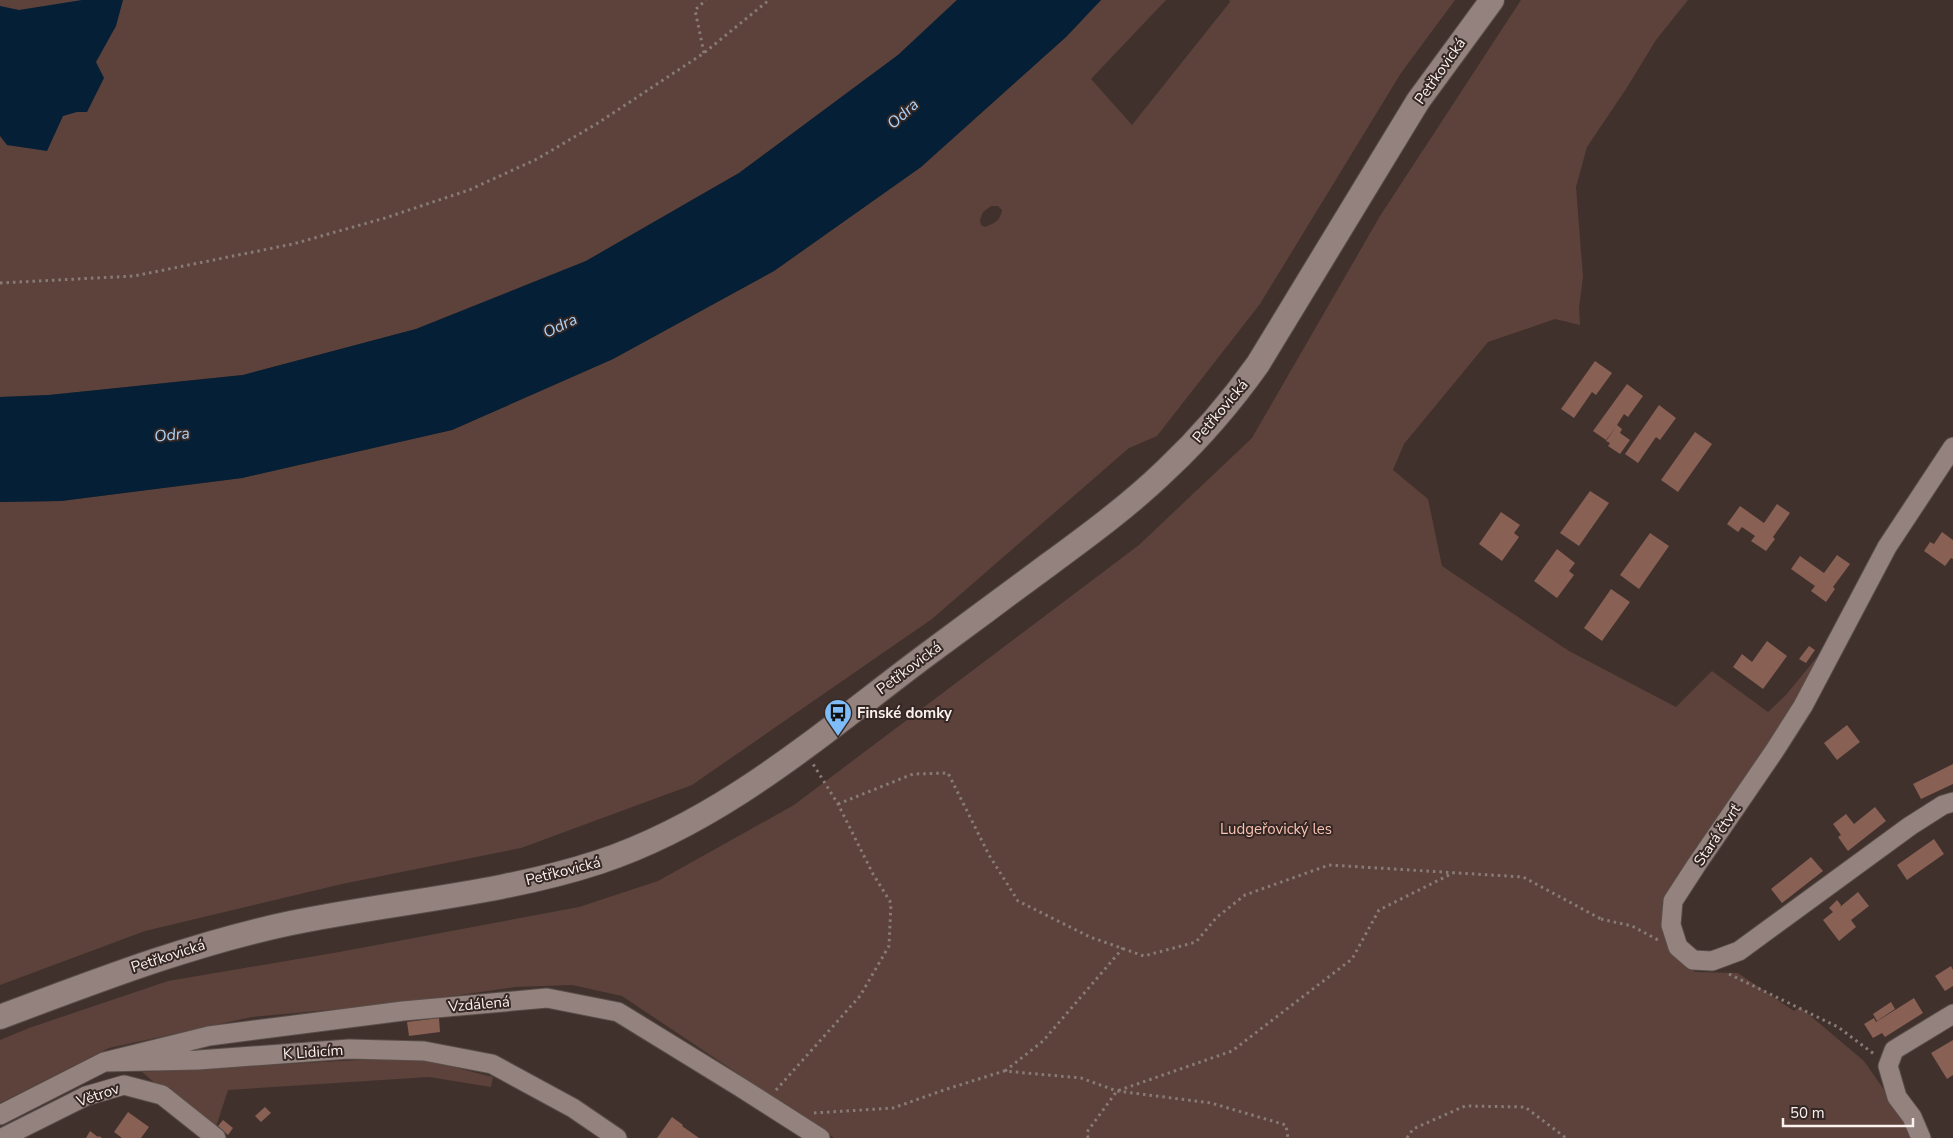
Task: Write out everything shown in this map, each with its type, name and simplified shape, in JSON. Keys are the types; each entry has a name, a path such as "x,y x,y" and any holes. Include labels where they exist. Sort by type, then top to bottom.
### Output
{"street":[{"name":"Petřkovická","path":"0,1017 122,971 213,942 322,917 517,883 597,863 696,820 740,793 803,749 1118,512 1155,481 1188,448 1229,403 1258,364 1418,101 1492,0"},
{"name":"Stará čtvrť","path":"1699,960 1693,960 1678,947 1671,925 1673,901 1798,713 1887,547 1953,447"},
{"path":"1699,960 1712,960 1739,951 1910,826 1943,805 1953,802"},
{"name":"Vzdálená","path":"104,1062 209,1036 403,1011 547,998 618,1012 820,1138"},
{"path":"1921,1138 1912,1117 1897,1097 1888,1066 1894,1050 1953,1014"},
{"name":"K Lidicím","path":"0,1115 104,1062 198,1060 350,1049 424,1051 492,1064 573,1108 618,1138"},
{"name":"Větrov","path":"2,1138 86,1096 124,1085 162,1095 216,1138"}],"path":[{"path":"704,53 695,10 706,0"},
{"path":"0,283 134,276 293,244 385,218 469,190 537,160 598,123 704,53 769,0"},
{"path":"771,1096 860,996 889,946 891,903 873,874 838,804 803,749"},
{"path":"838,804 913,774 948,773 989,855 1018,901 1090,937 1144,956 1196,942 1217,917 1245,894 1329,865 1523,877 1601,919 1632,926 1662,943"},
{"path":"1088,1138 1087,1132 1117,1091 1232,1051 1352,959 1380,910 1454,872"},
{"path":"784,1115 893,1108 1004,1071 1042,1040 1123,948"},
{"path":"1699,960 1838,1027 1888,1066"},
{"path":"1004,1071 1081,1078 1117,1091 1211,1103 1286,1125 1288,1138"},
{"path":"1407,1138 1413,1129 1465,1106 1525,1108 1566,1138"}],"green space":[{"path":"0,0 957,0 898,55 739,173 586,261 416,329 243,375 49,395 0,397"},
{"path":"1101,0 1166,0 1091,79 1132,125 1230,2 1229,0 1455,0 1401,73 1260,304 1157,436 1129,448 932,619 692,785 521,848 342,884 145,931 0,985 0,502 61,501 242,478 452,430 613,359 774,271 921,167 1066,37","holes":["991,206 998,206 1002,210 998,219 985,227 981,225 980,220 983,212"]},
{"name":"Ludgeřovický les","path":"1521,0 1688,0 1656,40 1587,147 1576,187 1583,277 1579,308 1580,325 1555,319 1488,342 1404,444 1393,470 1428,499 1442,566 1569,651 1676,707 1712,671 1768,712 1785,696 1827,645 1769,744 1689,859 1662,903 1662,929 1669,950 1695,972 1738,973 1794,1011 1800,1007 1864,1061 1907,1123 1913,1138 834,1138 622,996 572,985 515,987 405,1003 252,1017 109,1048 0,1103 0,1040 29,1028 168,981 339,952 579,907 658,881 794,805 1139,545 1252,438 1380,216"},
{"path":"413,1057 493,1077 491,1087 429,1077 228,1090 214,1133 142,1072"}],"water":[{"path":"82,0 123,0 116,26 96,62 104,78 87,112 77,112 63,116 47,151 7,145 0,136 0,6 19,10"},
{"name":"Odra","path":"957,0 1101,0 1066,37 921,167 774,271 613,359 452,430 242,478 61,501 0,502 0,397 49,395 243,375 416,329 586,261 739,173 898,55"}],"building":[{"path":"1595,361 1612,373 1596,395 1592,392 1574,418 1561,409"},
{"path":"1627,384 1643,396 1628,417 1624,414 1617,425 1622,429 1620,433 1630,440 1620,454 1608,446 1610,443 1606,441 1616,427 1606,440 1593,431"},
{"path":"1659,405 1676,418 1660,440 1656,437 1638,463 1625,454"},
{"path":"1695,432 1712,444 1678,492 1661,480"},
{"path":"1590,491 1609,503 1579,546 1560,533"},
{"path":"1777,504 1790,513 1773,537 1775,539 1766,551 1751,541 1755,536 1742,527 1738,532 1727,524 1740,506 1764,523"},
{"path":"1501,512 1520,525 1514,533 1519,537 1502,561 1479,544"},
{"path":"1942,532 1953,540 1953,559 1951,558 1945,566 1924,551 1930,542 1934,544"},
{"path":"1650,533 1669,546 1639,589 1620,575"},
{"path":"1557,549 1575,563 1569,571 1574,575 1557,598 1534,581"},
{"path":"1837,555 1850,564 1833,587 1835,589 1826,602 1811,591 1815,586 1791,569 1800,556 1824,573"},
{"path":"1611,589 1630,602 1602,641 1584,628"},
{"path":"1767,641 1787,656 1763,689 1733,667 1742,654 1752,662"},
{"path":"1809,646 1815,650 1806,663 1799,659"},
{"path":"1847,725 1860,742 1837,760 1824,743"},
{"path":"1953,764 1953,784 1921,799 1913,784"},
{"path":"1875,807 1886,821 1848,851 1838,837 1841,835 1833,824 1846,814 1854,824"},
{"path":"1934,839 1944,854 1907,880 1897,865"},
{"path":"1811,857 1823,871 1782,903 1771,889"},
{"path":"1858,892 1869,906 1851,920 1856,927 1839,941 1823,920 1833,912 1829,908 1837,900 1841,905 1840,907"},
{"path":"1951,966 1953,970 1953,986 1945,991 1935,976"},
{"path":"1914,998 1923,1013 1885,1037 1882,1033 1873,1038 1864,1024 1874,1018 1876,1022"},
{"path":"1891,1002 1895,1009 1877,1021 1873,1014"},
{"path":"439,1018 440,1032 409,1036 407,1022"},
{"path":"1953,1040 1953,1075 1947,1079 1931,1053"},
{"path":"265,1107 271,1113 261,1122 255,1116"},
{"path":"128,1112 149,1127 141,1138 122,1138 114,1132"},
{"path":"672,1117 682,1126 699,1138 657,1138"},
{"path":"223,1120 233,1128 228,1135 218,1126"},
{"path":"90,1131 98,1137 102,1138 86,1138"}],"place":[{"name":"Finské domky","path":"838,737"}]}
